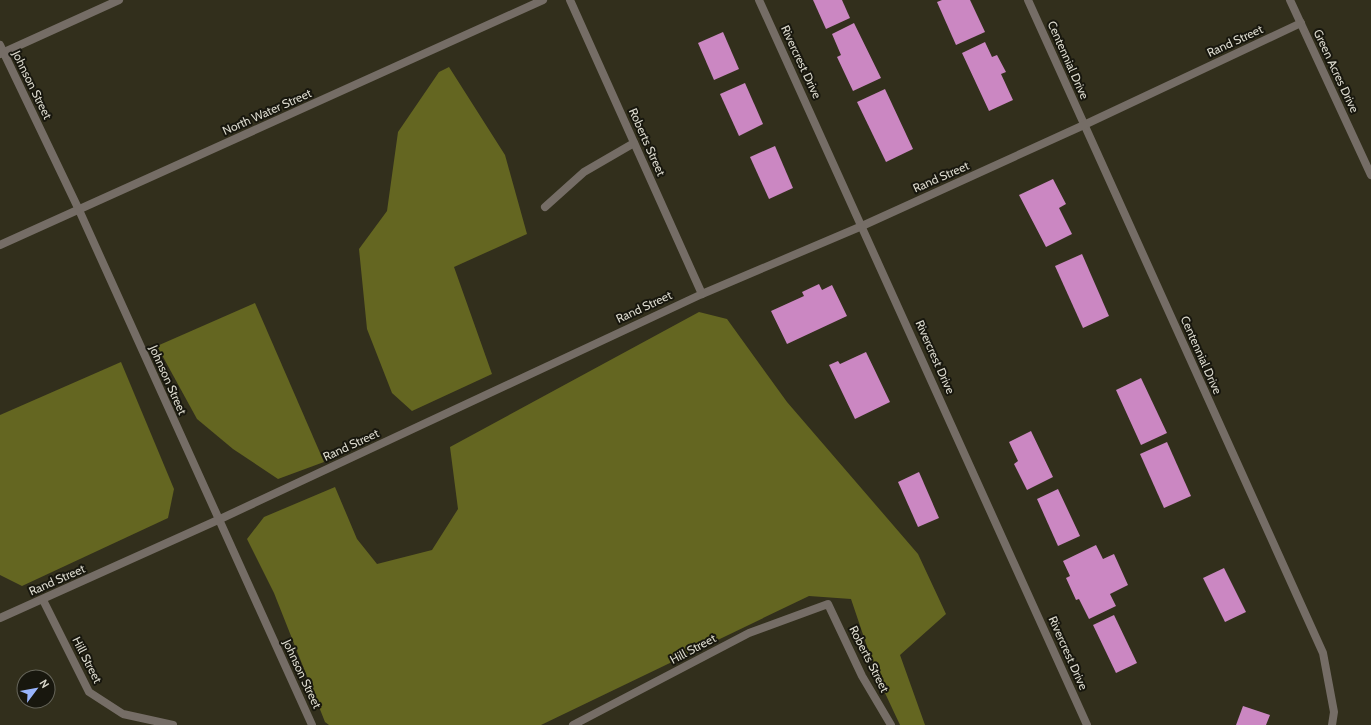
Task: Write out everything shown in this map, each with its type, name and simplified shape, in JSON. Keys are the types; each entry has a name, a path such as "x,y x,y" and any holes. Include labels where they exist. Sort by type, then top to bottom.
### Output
{"street":[{"path":"1,50 119,0"},
{"name":"North Water Street","path":"0,245 543,0"},
{"name":"Roberts Street","path":"570,0 702,294"},
{"name":"Rivercrest Drive","path":"759,0 1087,725"},
{"name":"Centennial Drive","path":"1028,0 1323,653 1334,712 1332,725"},
{"name":"Green Acres Drive","path":"1290,0 1371,175"},
{"name":"Rand Street","path":"0,618 43,600 218,520 702,294 862,226 1084,126 1301,24"},
{"name":"Johnson Street","path":"1,50 79,210 312,725"},
{"path":"545,207 584,172 634,143"},
{"name":"Hill Street","path":"43,600 89,692 123,714 173,725"},
{"name":"Roberts Street","path":"828,604 862,676 891,725"},
{"name":"Hill Street","path":"573,725 749,633 828,604"}],"shaded area":[{"path":"449,67 505,155 527,234 454,267 492,374 412,411 392,393 367,329 359,249 387,211 398,132 439,72"},
{"path":"255,303 324,462 278,479 233,449 197,419 157,346"},
{"path":"699,312 727,319 787,402 918,554 946,614 900,655 925,725 900,725 877,676 851,599 809,596 541,725 329,725 325,722 274,593 247,539 264,517 335,487 357,539 377,564 432,550 458,509 450,447"},
{"path":"121,362 174,489 168,518 22,586 0,575 0,415"}],"building":[{"path":"813,0 842,0 850,18 826,29"},
{"path":"942,0 970,0 985,32 956,45 937,2"},
{"path":"854,23 881,78 853,91 837,57 841,55 832,34"},
{"path":"723,32 739,69 714,80 698,43"},
{"path":"985,42 992,57 997,55 1006,72 1001,74 1013,100 989,111 962,53"},
{"path":"745,83 763,124 739,136 720,94"},
{"path":"885,89 913,149 886,162 857,102"},
{"path":"775,146 793,188 769,199 750,157"},
{"path":"1053,179 1066,204 1059,208 1072,234 1046,247 1019,195"},
{"path":"1082,254 1109,316 1083,328 1055,266"},
{"path":"819,284 822,290 832,285 847,316 787,344 771,311 804,296 802,292"},
{"path":"866,352 890,402 855,419 829,365 838,361 840,364"},
{"path":"1141,378 1167,433 1141,445 1116,390"},
{"path":"1031,431 1053,477 1027,490 1014,464 1018,461 1009,442"},
{"path":"1167,442 1191,496 1164,508 1140,454"},
{"path":"919,472 939,518 918,527 898,482"},
{"path":"1058,489 1080,536 1058,546 1037,499"},
{"path":"1096,545 1103,559 1114,554 1128,585 1110,594 1116,606 1089,619 1079,599 1076,600 1066,578 1070,576 1063,561"},
{"path":"1224,568 1246,612 1225,622 1203,578"},
{"path":"1114,615 1137,663 1116,673 1093,625"},
{"path":"1243,706 1270,715 1266,725 1236,725"}]}
